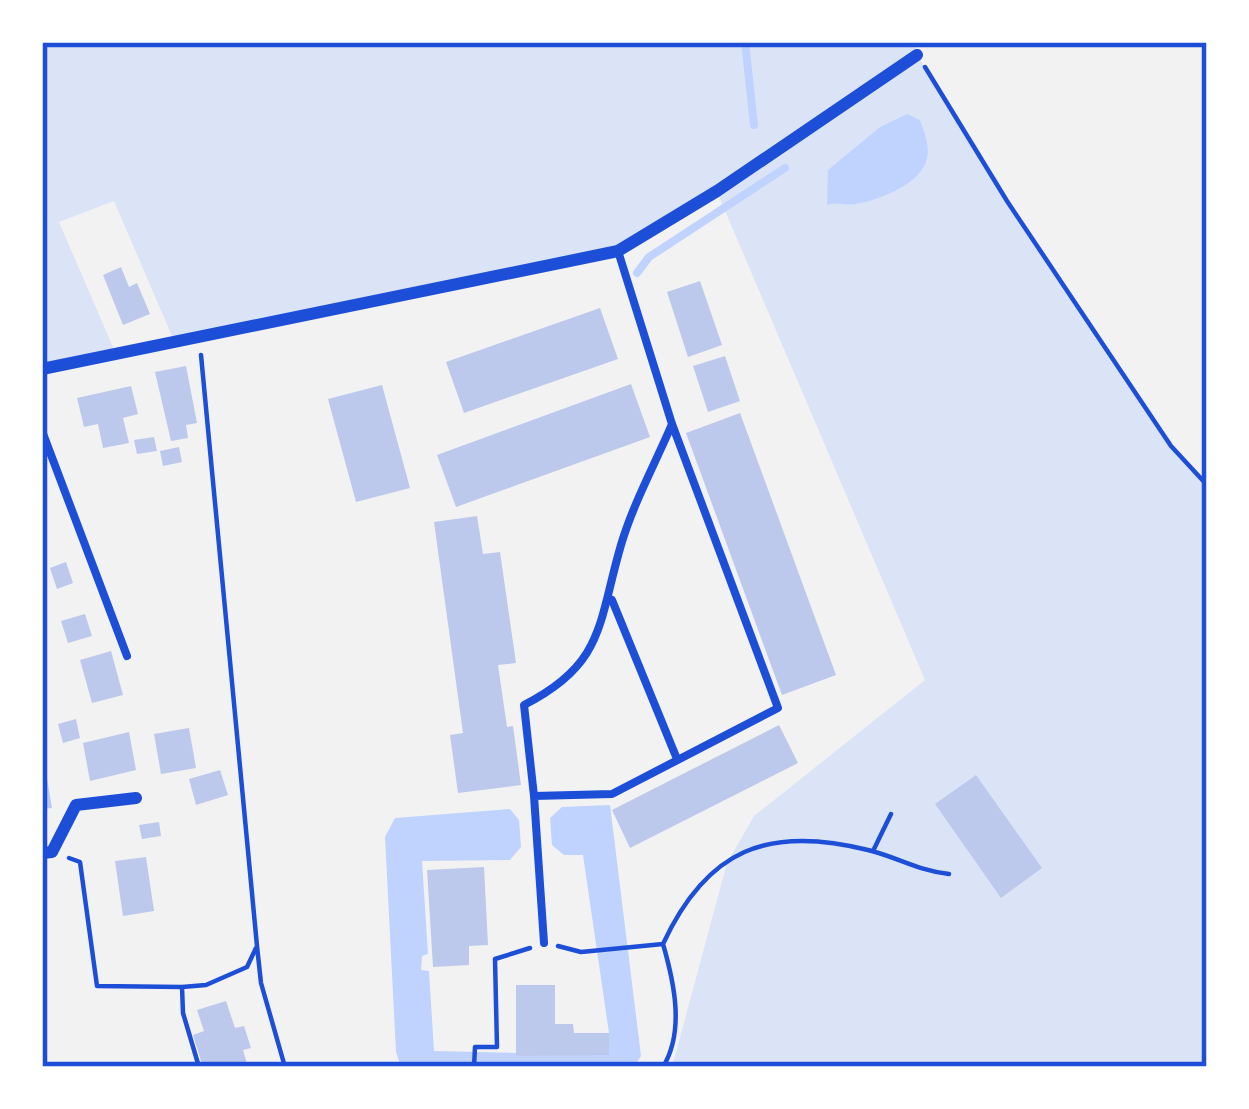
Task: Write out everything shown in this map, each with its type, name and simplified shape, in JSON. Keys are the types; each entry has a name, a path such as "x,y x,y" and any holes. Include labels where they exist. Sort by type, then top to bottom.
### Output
{"street":[{"path":"42,369 618,251 717,191 917,55"},
{"path":"47,852 76,805 136,798"}],"lane":[{"path":"534,796 612,794 778,708 672,424 618,251"},
{"path":"544,943 524,705 556,688 580,664 611,597 621,544 672,424"},
{"path":"42,431 127,656"},
{"path":"611,597 677,759"}],"path":[{"path":"917,55 1007,201 1171,446 1207,485"},
{"path":"200,338 256,946 261,983 285,1067"},
{"path":"873,851 890,814"},
{"path":"662,1067 671,1054 676,988 663,944 680,906 710,874 753,846 812,838 949,874"},
{"path":"47,852 80,862 97,986 206,985 248,967 256,946"},
{"path":"474,1067 475,1047 497,1048 495,959 544,943 581,952 663,944"},
{"path":"182,987 199,1067"}],"shaded area":[{"path":"42,42 914,42 917,55 1007,201 1171,446 1207,485 1207,1067 672,1067 727,863 754,816 925,680 717,192 618,251 175,343 114,201 59,222 116,354 42,368"}],"water":[{"path":"907,114 920,120 927,143 927,158 917,176 876,199 827,205 828,170 880,127"},
{"path":"610,805 641,1056 634,1067 401,1067 396,1052 385,837 395,818 510,809 519,820 521,847 510,860 422,861 428,954 422,956 421,970 429,971 434,1051 608,1055 609,1033 583,855 564,855 552,845 550,818 562,807"}],"building":[{"path":"121,267 129,287 137,283 150,314 123,325 103,275"},
{"path":"700,281 722,345 688,357 667,292"},
{"path":"600,308 618,359 464,413 446,362"},
{"path":"725,356 740,401 708,412 693,366"},
{"path":"186,366 197,423 186,425 188,438 171,441 155,372"},
{"path":"631,384 650,437 456,507 437,455"},
{"path":"382,385 410,488 356,502 328,399"},
{"path":"131,386 138,414 123,418 129,443 103,448 98,424 84,427 77,398"},
{"path":"740,413 836,675 782,695 686,433"},
{"path":"154,437 157,451 137,454 134,440"},
{"path":"179,447 182,462 163,466 160,451"},
{"path":"477,516 483,554 500,552 516,663 498,665 521,785 458,793 450,735 463,733 434,522"},
{"path":"66,562 73,583 57,589 50,568"},
{"path":"85,614 92,636 68,643 61,621"},
{"path":"111,651 123,695 92,703 80,660"},
{"path":"76,719 80,738 63,743 58,724"},
{"path":"779,725 798,763 630,848 612,810"},
{"path":"189,728 196,768 161,774 154,734"},
{"path":"129,732 136,770 90,781 83,743"},
{"path":"42,749 52,808 42,809"},
{"path":"220,770 228,795 196,805 189,779"},
{"path":"976,775 1042,868 1001,898 935,804"},
{"path":"159,822 161,836 142,839 139,825"},
{"path":"146,857 154,911 123,916 115,861"},
{"path":"484,867 488,945 469,946 469,965 433,967 427,870"},
{"path":"516,985 555,985 555,1024 573,1024 574,1033 609,1033 609,1055 516,1056"},
{"path":"226,1001 235,1028 244,1026 251,1048 243,1050 248,1067 202,1064 193,1035 204,1031 197,1010"}],"waterway":[{"path":"745,42 754,125"},
{"path":"637,273 649,257 785,168"}]}
